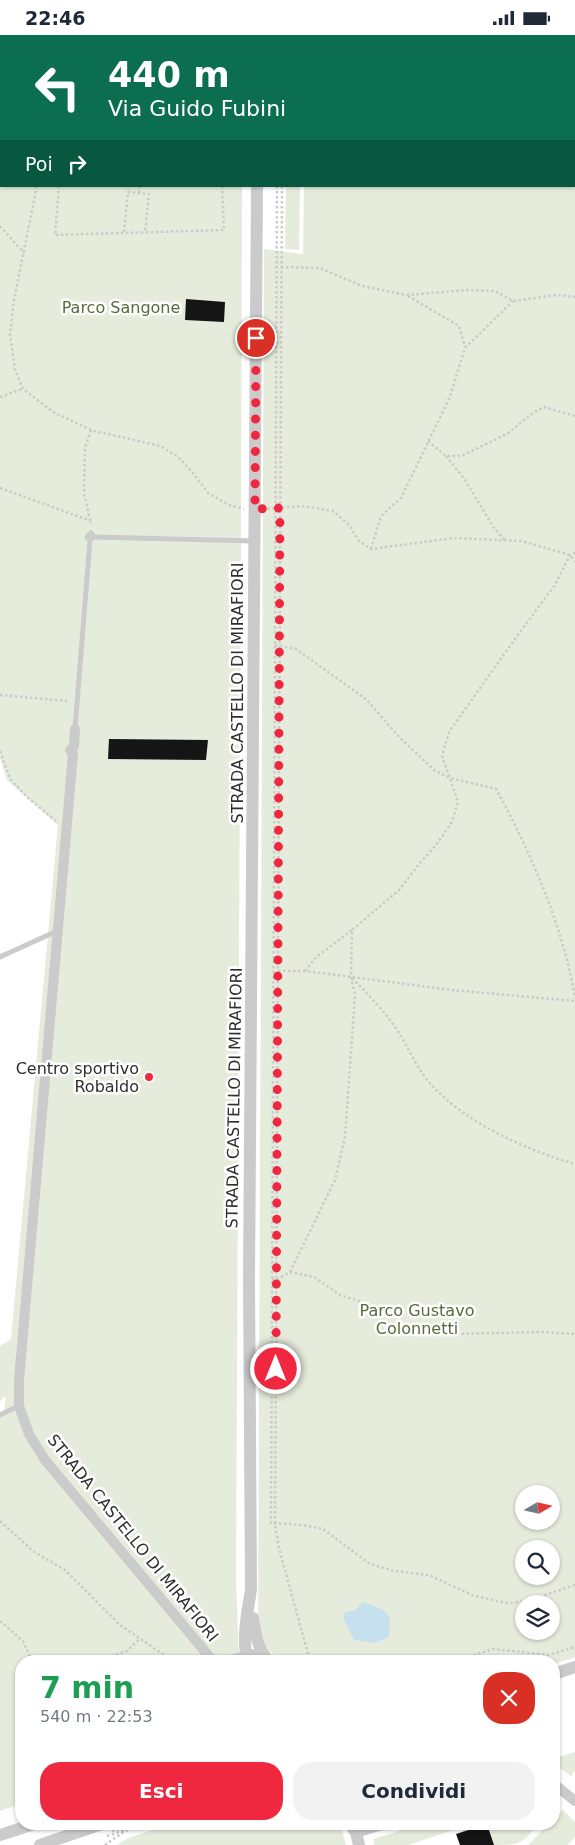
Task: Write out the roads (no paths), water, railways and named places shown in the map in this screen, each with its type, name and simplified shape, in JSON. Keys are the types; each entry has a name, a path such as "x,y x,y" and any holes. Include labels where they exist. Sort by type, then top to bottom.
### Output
{"street":[{"name":"STRADA CASTELLO DI MIRAFIORI","path":"246,1655 246,1619 251,1591 249,1278 257,187"},
{"name":"STRADA CASTELLO DI MIRAFIORI","path":"75,729 20,1370 19,1406 30,1434 45,1460 208,1655"},
{"path":"251,1591 255,1633 265,1655"},
{"path":"560,1672 575,1667"},
{"path":"560,1789 575,1801"},
{"path":"4,1834 16,1830"},
{"path":"40,1845 84,1830"}],"lane":[{"name":"STRADA CASTELLO DI MIRAFIORI","path":"75,729 92,539 255,541"},
{"path":"0,957 57,931"},
{"path":"0,1415 19,1406"}],"water":[{"path":"363,1602 382,1609 390,1618 389,1636 375,1643 354,1640 343,1618 345,1612 356,1610"}],"place":[{"name":"Centro sportivo Robaldo","path":"149,1077"}],"park label":[{"name":"Parco Sangone","path":"121,307"},
{"name":"Parco Gustavo Colonnetti","path":"417,1319"}]}
